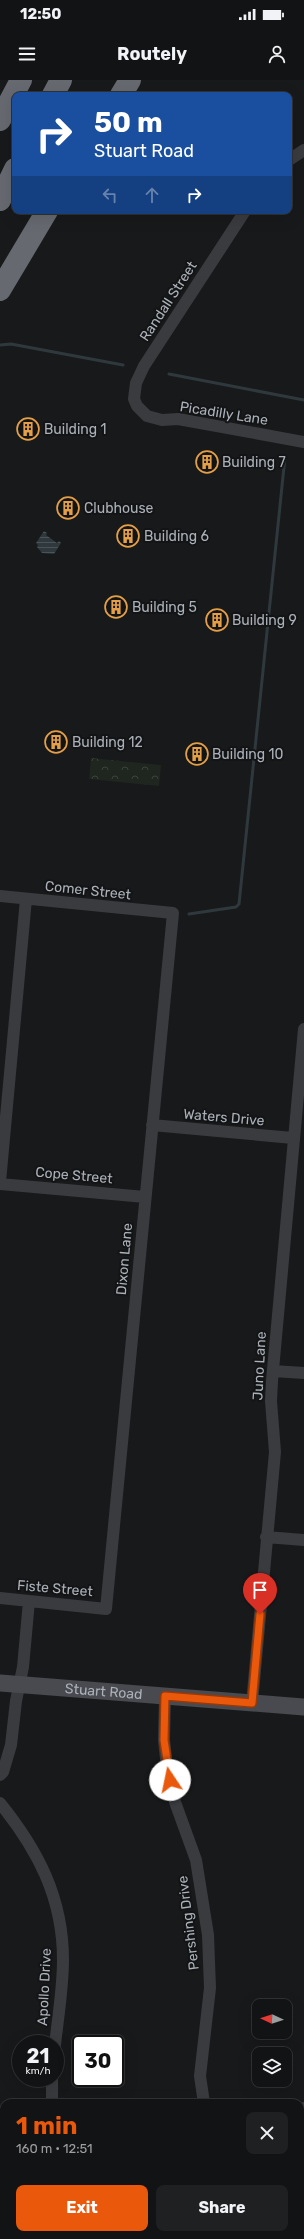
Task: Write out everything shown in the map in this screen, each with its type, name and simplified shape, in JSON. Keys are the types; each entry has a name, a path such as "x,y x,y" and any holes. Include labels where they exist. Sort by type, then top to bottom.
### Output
{"highway":[{"path":"15,92 21,80"},
{"path":"55,92 61,80"},
{"path":"123,92 130,80"},
{"path":"0,120 12,97"},
{"path":"0,200 12,175"},
{"path":"0,290 45,214"}],"street":[{"path":"292,158 304,150"},
{"name":"Randall Street","path":"141,412 134,399 138,377 243,214"},
{"name":"Picadilly Lane","path":"141,412 154,419 178,419 304,442"},
{"name":"Comer Street","path":"0,896 173,913"},
{"path":"0,1182 26,899"},
{"name":"Dixon Lane","path":"106,1608 173,913"},
{"name":"Juno Lane","path":"252,1703 275,1442 271,1401 273,1371 304,1030"},
{"name":"Waters Drive","path":"152,1125 293,1138"},
{"name":"Cope Street","path":"0,1182 145,1197"},
{"path":"273,1371 304,1373"},
{"path":"266,1536 304,1540"},
{"name":"Fiste Street","path":"0,1598 106,1608"},
{"path":"0,1775 3,1772 12,1745 19,1684 23,1667 29,1601"},
{"name":"Stuart Road","path":"0,1683 304,1707"},
{"name":"Pershing Drive","path":"165,1696 164,1740 166,1768 175,1802 196,1860 208,1935 210,1994 200,2076 203,2099"},
{"name":"Apollo Drive","path":"0,1803 33,1847 44,1871 60,1921 63,1960 56,2035"},
{"path":"52,2087 52,2099"}],"green space":[{"path":"91,758 161,765 159,786 89,779"}],"shaded area":[{"path":"44,531 47,533 46,535 57,543 59,541 61,543 54,554 42,553 37,547 38,545 36,543"}],"waterway":[{"path":"0,345 11,344 123,365"},
{"path":"169,374 304,400"},
{"path":"189,914 236,907 239,904 285,457"}],"place":[{"name":"Building 1","path":"28,429"},
{"name":"Building 7","path":"207,462"},
{"name":"Clubhouse","path":"68,508"},
{"name":"Building 6","path":"128,536"},
{"name":"Building 5","path":"116,607"},
{"name":"Building 9","path":"217,620"},
{"name":"Building 12","path":"56,742"},
{"name":"Building 10","path":"197,754"}],"route":[{"path":"170,1780 166,1768 164,1740 165,1696 252,1703 260,1614"}]}
